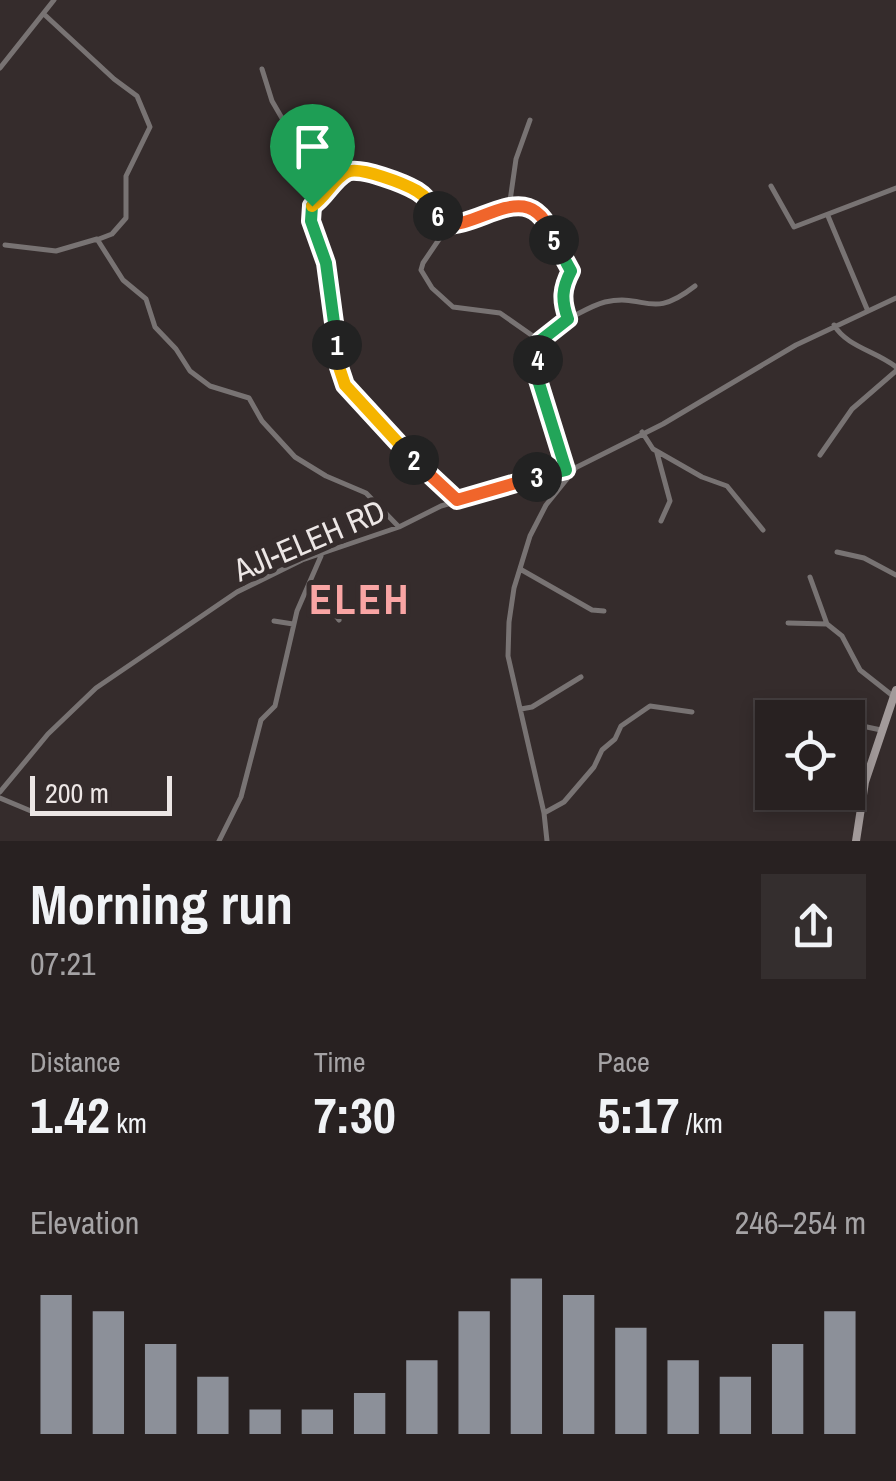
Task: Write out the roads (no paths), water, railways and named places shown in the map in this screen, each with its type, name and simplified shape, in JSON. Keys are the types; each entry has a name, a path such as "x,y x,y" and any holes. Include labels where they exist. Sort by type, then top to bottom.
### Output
{"main road":[{"path":"856,841 866,782 895,693"}],"street":[{"path":"0,68 54,0"},
{"path":"5,244 56,251 112,234 126,218 124,185 150,127 138,96 46,16"},
{"path":"262,69 272,101 297,144 312,206 311,221 326,263 339,367 345,385 457,500"},
{"path":"442,225 469,222 503,206 512,196 516,159 530,120"},
{"path":"312,206 344,174 362,171 415,190 427,199 444,232 422,263 432,288 454,307 510,318 540,341"},
{"path":"770,186 794,227 896,188"},
{"path":"503,206 540,214 548,225 571,271 563,286 568,319"},
{"path":"828,216 867,310"},
{"path":"97,239 123,280 146,299 155,327 182,356 190,371 210,386 249,398 262,421 295,456 326,476 366,494 399,527"},
{"path":"566,470 538,380 540,341 568,319 606,302 661,306 695,286"},
{"name":"AJI-ELEH RD","path":"0,795 48,734 96,688 237,592 302,560 399,527 457,500 576,467 663,424 834,326 896,298"},
{"path":"820,456 852,409 896,369 867,349 842,339 834,326"},
{"path":"642,432 656,450 702,477 727,486 763,530"},
{"path":"656,450 670,501 661,521"},
{"path":"547,841 508,656 511,605 530,536 546,505 576,467"},
{"path":"837,552 864,558 896,575"},
{"path":"219,841 241,797 261,720 275,706 293,624 322,554"},
{"path":"520,570 582,605 604,610"},
{"path":"810,577 827,624 842,636 860,670 895,693"},
{"path":"311,582 338,620"},
{"path":"274,621 293,624"},
{"path":"788,623 827,624"},
{"path":"522,709 532,707 580,676"},
{"path":"544,813 564,802 621,726 650,706 692,712"},
{"path":"865,727 881,730"},
{"path":"0,795 32,811"}],"district":[{"name":"ELEH","path":"360,599"}]}
